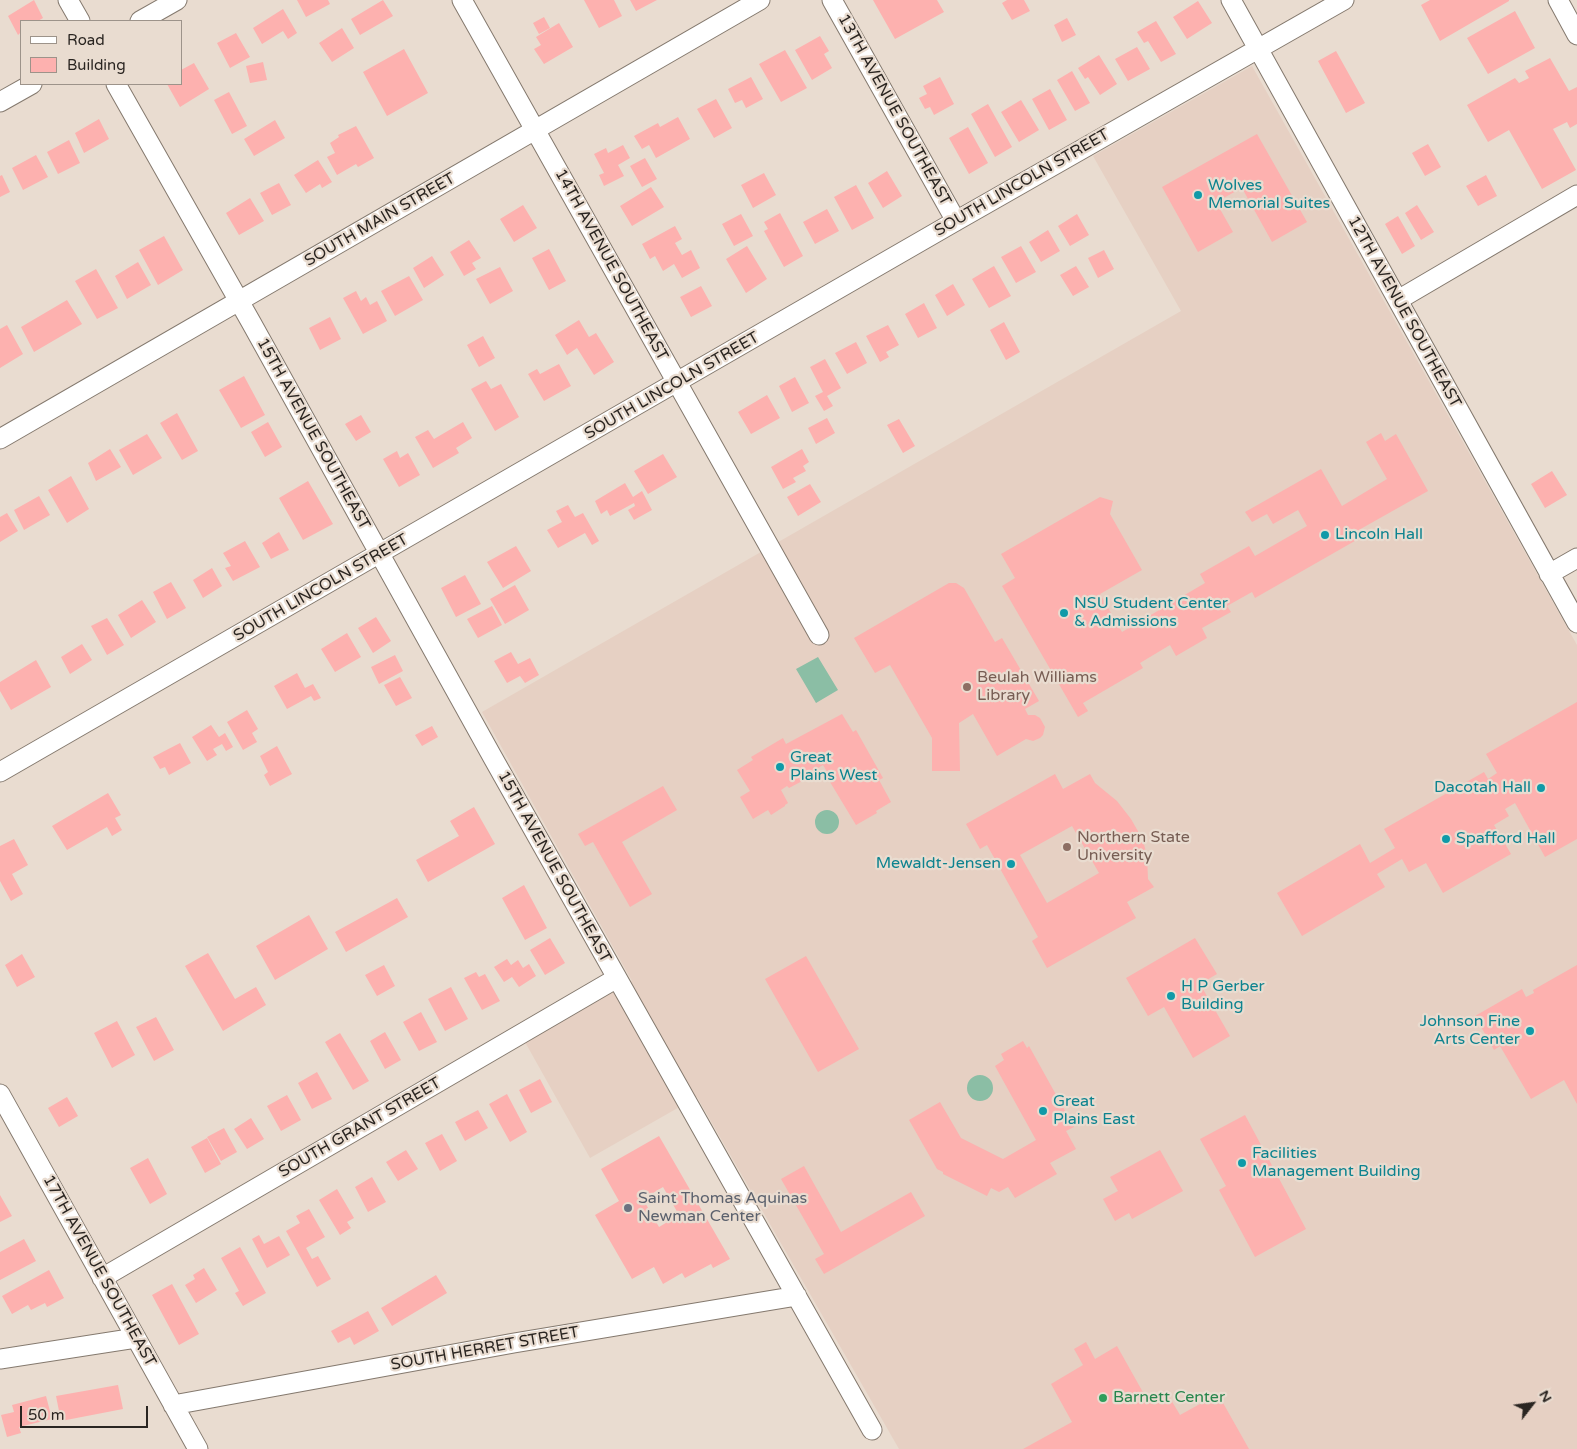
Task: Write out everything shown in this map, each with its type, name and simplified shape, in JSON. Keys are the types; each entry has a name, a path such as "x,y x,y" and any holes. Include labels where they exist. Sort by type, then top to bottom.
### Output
{"street":[{"path":"68,0 79,20"},
{"path":"142,20 177,0"},
{"name":"14TH AVENUE SOUTHEAST","path":"462,0 819,635"},
{"name":"SOUTH MAIN STREET","path":"0,439 760,0"},
{"name":"13TH AVENUE SOUTHEAST","path":"832,0 956,221"},
{"name":"12TH AVENUE SOUTHEAST","path":"1231,0 1577,623"},
{"name":"SOUTH LINCOLN STREET","path":"0,772 956,221 1344,0"},
{"path":"1558,0 1577,34"},
{"path":"0,102 30,85"},
{"name":"15TH AVENUE SOUTHEAST","path":"117,85 872,1430"},
{"path":"1398,300 1577,196"},
{"path":"1549,574 1577,558"},
{"name":"SOUTH GRANT STREET","path":"102,1278 617,978"},
{"name":"17TH AVENUE SOUTHEAST","path":"0,1094 198,1449"},
{"name":"SOUTH HERRET STREET","path":"173,1405 797,1296"},
{"path":"0,1359 136,1338"}],"shaded area":[{"name":"Northern State University","path":"1252,66 1577,645 1577,1449 899,1449 697,1097 590,1158 525,1042 632,981 482,712 1181,311 1093,156"}],"green space":[{"path":"818,657 838,690 816,703 796,669"},
{"path":"827,810 832,811 838,817 838,827 832,833 827,834 822,833 816,827 815,822 816,817 822,811"},
{"path":"980,1075 989,1079 993,1088 989,1097 980,1101 971,1097 967,1088 971,1079"}],"building":[{"path":"34,0 43,18 40,20 20,20 20,33 18,35 8,16"},
{"path":"297,0 328,0 330,4 306,17"},
{"path":"383,0 393,16 360,35 351,19"},
{"path":"584,0 614,0 622,16 599,28"},
{"path":"630,0 657,0 636,11"},
{"path":"873,0 937,0 944,12 895,39"},
{"path":"1007,0 1024,0 1030,11 1012,20 1002,3"},
{"path":"1430,0 1509,1 1440,41 1421,5"},
{"path":"1198,1 1212,23 1187,39 1173,17"},
{"path":"283,9 297,33 288,39 283,31 262,44 253,28"},
{"path":"1515,11 1535,48 1488,74 1467,38"},
{"path":"544,17 550,28 539,34 533,23"},
{"path":"1067,18 1076,35 1062,42 1054,25"},
{"path":"1156,21 1176,54 1161,62 1148,41 1144,43 1137,32"},
{"path":"559,23 573,47 544,64 534,49 541,45 536,37"},
{"path":"342,28 354,48 332,62 319,43"},
{"path":"236,33 250,57 230,68 217,43"},
{"path":"820,36 829,51 824,54 832,68 812,80 795,50"},
{"path":"1137,47 1150,69 1128,81 1115,59"},
{"path":"404,49 428,93 387,116 363,72"},
{"path":"785,50 807,88 781,102 759,64"},
{"path":"1336,51 1365,103 1346,113 1318,61"},
{"path":"1099,55 1117,84 1100,95 1088,77 1085,79 1078,68"},
{"path":"1550,58 1569,91 1577,87 1577,124 1570,128 1567,122 1553,129 1576,170 1542,189 1509,130 1488,142 1467,105 1515,78 1519,83 1529,78 1525,71"},
{"path":"263,62 267,80 250,83 246,66"},
{"path":"194,63 209,89 180,107 168,85 182,85 182,69"},
{"path":"1072,71 1090,103 1075,111 1057,80"},
{"path":"751,77 763,99 746,108 742,100 735,103 728,89"},
{"path":"940,77 954,104 934,115 930,107 925,109 919,98 927,94 923,86"},
{"path":"1050,89 1067,120 1049,130 1032,99"},
{"path":"229,92 247,126 232,134 214,100"},
{"path":"716,99 732,128 714,138 697,109"},
{"path":"1021,100 1039,130 1019,142 1001,112"},
{"path":"988,104 1012,147 995,157 971,114"},
{"path":"678,117 690,139 656,158 649,145 642,149 634,136 658,123 660,127"},
{"path":"99,119 109,139 84,153 75,133"},
{"path":"275,120 285,138 254,156 244,139"},
{"path":"356,126 374,158 358,167 356,164 337,175 327,157 335,153 330,143 339,137 338,135"},
{"path":"968,127 988,163 969,174 949,138"},
{"name":"Wolves Memorial Suites","path":"1257,134 1307,222 1272,242 1242,188 1216,202 1233,232 1198,252 1162,187"},
{"path":"69,140 80,163 58,174 47,152"},
{"path":"1428,144 1441,167 1425,176 1412,153"},
{"path":"623,145 630,158 618,165 624,176 604,186 599,175 604,173 594,154 606,148 608,153"},
{"path":"36,155 48,177 23,190 12,168"},
{"path":"645,158 657,179 642,187 630,166"},
{"path":"318,160 332,182 322,188 320,184 306,193 294,175"},
{"path":"887,171 902,196 883,208 868,183"},
{"path":"764,173 776,195 753,208 741,185"},
{"path":"2,175 10,192 0,197 0,176"},
{"path":"1486,175 1497,196 1478,206 1466,186"},
{"path":"279,183 291,205 272,215 260,193"},
{"path":"856,185 874,218 852,230 834,197"},
{"path":"651,187 664,207 632,226 620,206"},
{"path":"250,198 264,221 239,235 226,213"},
{"path":"523,205 537,228 514,242 500,219"},
{"path":"1417,205 1434,232 1421,240 1405,213"},
{"path":"827,209 839,231 815,244 803,222"},
{"path":"780,213 803,256 784,267 764,231 768,229 764,222"},
{"path":"741,214 753,236 734,246 722,224"},
{"path":"1077,214 1089,235 1070,246 1058,226"},
{"path":"1398,216 1415,246 1402,254 1385,224"},
{"path":"675,226 682,239 675,243 682,255 691,250 700,268 682,278 674,264 663,271 655,256 650,259 642,244"},
{"path":"1048,230 1060,251 1041,262 1029,242"},
{"path":"164,236 183,270 158,285 139,250"},
{"path":"469,240 481,258 472,263 476,269 464,276 450,252"},
{"path":"747,246 767,279 746,293 726,259"},
{"path":"1021,246 1036,272 1016,283 1001,257"},
{"path":"549,249 566,281 549,290 532,258"},
{"path":"1104,250 1114,269 1098,278 1088,258"},
{"path":"432,256 444,275 424,288 413,268"},
{"path":"138,262 151,285 127,299 115,276"},
{"path":"994,266 1011,296 989,308 972,279"},
{"path":"1076,266 1089,287 1073,296 1060,275"},
{"path":"500,267 513,291 490,304 476,279"},
{"path":"96,269 118,308 97,319 75,281"},
{"path":"409,276 423,300 395,316 381,291"},
{"path":"953,284 965,305 947,316 935,295"},
{"path":"701,286 712,306 691,317 680,297"},
{"path":"356,291 361,301 366,297 370,305 377,301 387,321 363,334 343,298"},
{"path":"67,300 82,324 34,352 21,327"},
{"path":"924,303 937,328 918,338 905,314"},
{"path":"330,317 341,339 320,350 309,328"},
{"path":"579,320 589,337 596,333 614,362 594,375 577,348 567,355 555,335"},
{"path":"1004,322 1020,352 1006,360 990,330"},
{"path":"7,325 23,354 0,368 0,329"},
{"path":"888,325 899,345 886,352 889,357 880,362 866,336"},
{"path":"483,336 495,358 479,367 467,345"},
{"path":"856,342 867,363 847,374 835,353"},
{"path":"825,359 841,388 827,396 833,406 824,411 815,396 823,392 810,367"},
{"path":"559,364 571,386 544,401 528,374 537,369 540,374"},
{"path":"244,376 265,415 241,428 219,390"},
{"path":"795,377 809,403 792,412 779,386"},
{"path":"486,381 491,389 501,384 519,417 495,431 471,389"},
{"path":"767,395 780,418 751,434 738,412"},
{"path":"177,413 198,451 182,460 160,423"},
{"path":"361,415 371,432 356,441 345,424"},
{"path":"827,418 835,433 816,444 808,428"},
{"path":"899,419 915,446 903,453 887,425"},
{"path":"268,422 282,447 265,457 251,432"},
{"path":"463,422 472,438 456,448 459,453 433,468 415,437 428,430 434,439"},
{"path":"1381,433 1385,441 1396,434 1428,491 1357,531 1360,538 1255,598 1252,592 1227,606 1231,612 1202,628 1207,638 1176,656 1170,645 1140,663 1143,668 1083,703 1088,711 1078,717 1002,586 1015,578 1001,554 1100,497 1113,501 1110,514 1142,570 1100,594 1122,632 1205,583 1200,574 1249,546 1255,556 1307,526 1298,510 1273,524 1267,514 1252,522 1245,512 1321,469 1342,506 1387,479 1366,442"},
{"path":"147,434 162,458 133,475 119,450"},
{"path":"110,449 121,467 96,481 88,463"},
{"path":"802,449 809,462 803,466 806,471 793,478 796,482 783,489 771,467"},
{"path":"397,451 400,458 408,453 420,475 399,487 383,459"},
{"path":"663,454 677,477 648,494 634,471"},
{"path":"1552,471 1567,495 1545,508 1531,484"},
{"path":"71,476 89,509 67,523 48,490"},
{"path":"308,481 333,524 303,540 279,498"},
{"path":"625,483 633,497 642,491 652,510 634,520 628,510 635,506 634,503 610,516 607,510 601,514 595,501"},
{"path":"810,484 821,502 798,516 787,497"},
{"path":"39,496 50,515 24,530 14,510"},
{"path":"568,505 575,517 583,513 599,541 592,545 585,533 558,548 547,530 562,522 556,511"},
{"path":"7,513 18,531 0,542 0,517"},
{"path":"279,532 289,550 271,559 262,543"},
{"path":"245,541 260,567 233,581 225,568 231,566 223,553"},
{"path":"516,546 531,571 503,588 487,562"},
{"path":"212,568 222,586 203,598 193,580"},
{"path":"465,575 481,604 456,617 441,588"},
{"path":"171,582 186,608 167,619 153,592"},
{"name":"Beulah Williams Library","path":"949,583 956,583 964,588 995,642 1002,638 1039,701 1025,709 1028,715 1035,715 1040,718 1045,727 1040,738 1033,741 1026,739 997,756 973,714 959,723 960,771 932,771 932,738 890,665 875,673 854,638"},
{"path":"515,585 529,610 505,624 490,599"},
{"path":"142,600 156,622 131,638 118,615"},
{"path":"492,606 502,625 478,638 467,619"},
{"path":"376,617 391,641 373,653 358,628"},
{"path":"107,618 124,645 107,655 91,626"},
{"path":"347,633 361,657 335,672 321,649"},
{"path":"82,644 92,660 70,674 61,657"},
{"path":"511,652 518,664 530,658 539,675 525,683 520,676 507,683 494,661"},
{"path":"395,655 403,671 379,684 371,667"},
{"path":"36,660 51,687 11,710 0,691 0,682"},
{"path":"297,673 305,688 313,684 321,698 314,701 311,696 287,709 274,686"},
{"path":"400,677 412,698 396,706 384,685"},
{"path":"1577,702 1577,839 1545,857 1515,803 1505,809 1509,816 1494,825 1511,854 1443,893 1426,863 1409,872 1402,859 1377,874 1385,887 1302,936 1277,893 1360,844 1370,863 1395,848 1384,829 1484,772 1488,779 1497,773 1486,754"},
{"path":"247,710 258,729 252,733 257,742 243,750 227,722"},
{"name":"Great Plains West","path":"842,714 853,732 856,730 883,778 879,780 891,802 876,811 877,813 856,825 827,777 829,775 823,765 806,775 808,778 781,790 788,803 785,806 771,815 768,810 753,819 740,797 750,791 737,770 753,760 751,757 783,738 786,744"},
{"path":"211,725 219,737 225,733 233,747 226,751 222,744 213,749 217,755 207,761 192,737"},
{"path":"432,726 438,737 422,746 415,735"},
{"path":"180,743 191,763 169,775 165,767 160,769 153,757"},
{"path":"277,746 292,774 270,786 264,775 268,772 260,756"},
{"name":"Mewaldt-Jensen","path":"1055,774 1063,789 1090,774 1095,783 1117,801 1131,819 1143,840 1147,856 1148,879 1154,887 1127,902 1136,918 1047,968 1032,941 1038,937 987,845 980,849 966,824","holes":["1072,826 1099,873 1047,903 1020,855"]},
{"path":"663,786 677,810 622,842 652,894 630,907 593,842 585,846 578,834"},
{"path":"108,793 121,815 115,818 122,830 112,836 107,827 67,850 52,826"},
{"path":"474,807 495,844 428,882 416,860 459,836 450,821"},
{"path":"14,839 28,865 12,874 23,894 11,901 0,881 0,846"},
{"path":"524,885 547,928 525,940 502,898"},
{"path":"397,898 408,917 346,952 335,932"},
{"path":"309,915 328,949 275,980 256,946"},
{"path":"550,938 565,963 545,975 530,950"},
{"name":"H P Gerber Building","path":"1195,938 1217,974 1200,984 1230,1036 1193,1058 1164,1007 1148,1016 1126,978"},
{"path":"208,953 235,999 256,987 266,1005 223,1031 185,966"},
{"path":"22,954 35,977 17,987 5,965"},
{"path":"806,956 859,1049 818,1072 765,979"},
{"path":"507,959 511,965 518,960 523,968 529,964 536,976 519,987 512,977 504,982 494,967"},
{"path":"384,965 395,986 377,996 365,975"},
{"name":"Johnson Fine Arts Center","path":"1577,965 1577,1104 1564,1080 1531,1099 1500,1046 1494,1050 1475,1016 1522,989 1526,997 1534,993 1533,990"},
{"path":"476,972 479,977 485,974 500,1001 482,1010 464,978"},
{"path":"451,987 468,1019 445,1031 428,999"},
{"path":"421,1012 437,1042 419,1051 403,1022"},
{"path":"156,1017 174,1050 154,1061 136,1027"},
{"path":"117,1021 135,1055 112,1068 94,1033"},
{"path":"385,1032 401,1060 385,1069 370,1041"},
{"path":"340,1033 369,1081 353,1090 325,1042"},
{"name":"Great Plains East","path":"1023,1041 1027,1048 1029,1046 1074,1127 1066,1131 1076,1149 1050,1163 1057,1174 1015,1198 1008,1187 999,1192 991,1188 987,1196 943,1174 943,1172 937,1169 909,1120 940,1102 961,1138 1003,1159 1036,1140 995,1066 1004,1060 1001,1054"},
{"path":"317,1072 332,1099 312,1109 298,1083"},
{"path":"540,1079 552,1102 531,1113 519,1090"},
{"path":"507,1094 527,1132 510,1142 489,1104"},
{"path":"287,1095 301,1120 281,1131 267,1106"},
{"path":"67,1097 78,1116 59,1127 48,1108"},
{"path":"478,1110 488,1128 465,1141 455,1122"},
{"name":"Facilities Management Building","path":"1245,1115 1306,1229 1255,1257 1219,1190 1226,1186 1200,1139"},
{"path":"251,1118 264,1139 247,1149 234,1129"},
{"path":"224,1128 237,1152 221,1161 207,1137"},
{"path":"442,1134 457,1161 440,1171 425,1143"},
{"name":"Saint Thomas Aquinas Newman Center","path":"659,1136 730,1259 713,1268 711,1264 685,1278 682,1273 663,1284 654,1267 632,1279 595,1215 619,1201 601,1169","holes":["663,1187 679,1215 659,1227 643,1199"]},
{"path":"207,1138 221,1164 205,1173 191,1147"},
{"path":"406,1150 418,1169 398,1181 386,1162"},
{"path":"1160,1150 1183,1191 1132,1219 1129,1213 1115,1221 1103,1199 1118,1191 1110,1177"},
{"path":"148,1158 167,1194 150,1204 130,1168"},
{"path":"804,1166 841,1232 911,1192 925,1216 824,1274 815,1259 824,1254 781,1179"},
{"path":"372,1177 386,1202 368,1212 355,1187"},
{"path":"337,1189 354,1218 347,1222 351,1228 340,1235 319,1200"},
{"path":"0,1195 12,1216 0,1222"},
{"path":"309,1209 325,1237 306,1248 312,1259 318,1256 331,1279 317,1287 286,1231 300,1223 296,1216"},
{"path":"259,1235 264,1244 279,1236 290,1255 267,1268 252,1239"},
{"path":"24,1239 36,1261 0,1280 0,1252"},
{"path":"240,1247 266,1293 243,1306 235,1293 239,1291 221,1258"},
{"path":"204,1268 217,1290 196,1303 185,1285 195,1279 193,1275"},
{"path":"49,1270 64,1298 47,1307 45,1303 31,1310 28,1305 12,1314 2,1296"},
{"path":"436,1275 447,1293 392,1326 381,1308"},
{"path":"172,1284 199,1334 179,1345 152,1295"},
{"path":"368,1311 379,1331 354,1345 350,1337 338,1343 331,1331"},
{"name":"Barnett Center","path":"1086,1342 1095,1359 1117,1346 1149,1403 1167,1393 1180,1415 1218,1394 1249,1449 1023,1449 1072,1422 1051,1384 1083,1365 1074,1349"},
{"path":"118,1385 123,1409 61,1421 56,1396"},
{"path":"46,1396 52,1419 19,1427 21,1433 7,1437 1,1415 14,1412 12,1405"}],"place":[{"name":"Wolves Memorial Suites","path":"1198,195"},
{"name":"Lincoln Hall","path":"1325,535"},
{"name":"NSU Student Center & Admissions","path":"1064,613"},
{"name":"Beulah Williams Library","path":"967,687"},
{"name":"Great Plains West","path":"780,767"},
{"name":"Dacotah Hall","path":"1541,788"},
{"name":"Spafford Hall","path":"1446,839"},
{"name":"Northern State University","path":"1067,847"},
{"name":"Mewaldt-Jensen","path":"1011,864"},
{"name":"H P Gerber Building","path":"1171,996"},
{"name":"Johnson Fine Arts Center","path":"1530,1031"},
{"name":"Great Plains East","path":"1043,1111"},
{"name":"Facilities Management Building","path":"1242,1163"},
{"name":"Saint Thomas Aquinas Newman Center","path":"628,1208"},
{"name":"Barnett Center","path":"1103,1398"}]}
